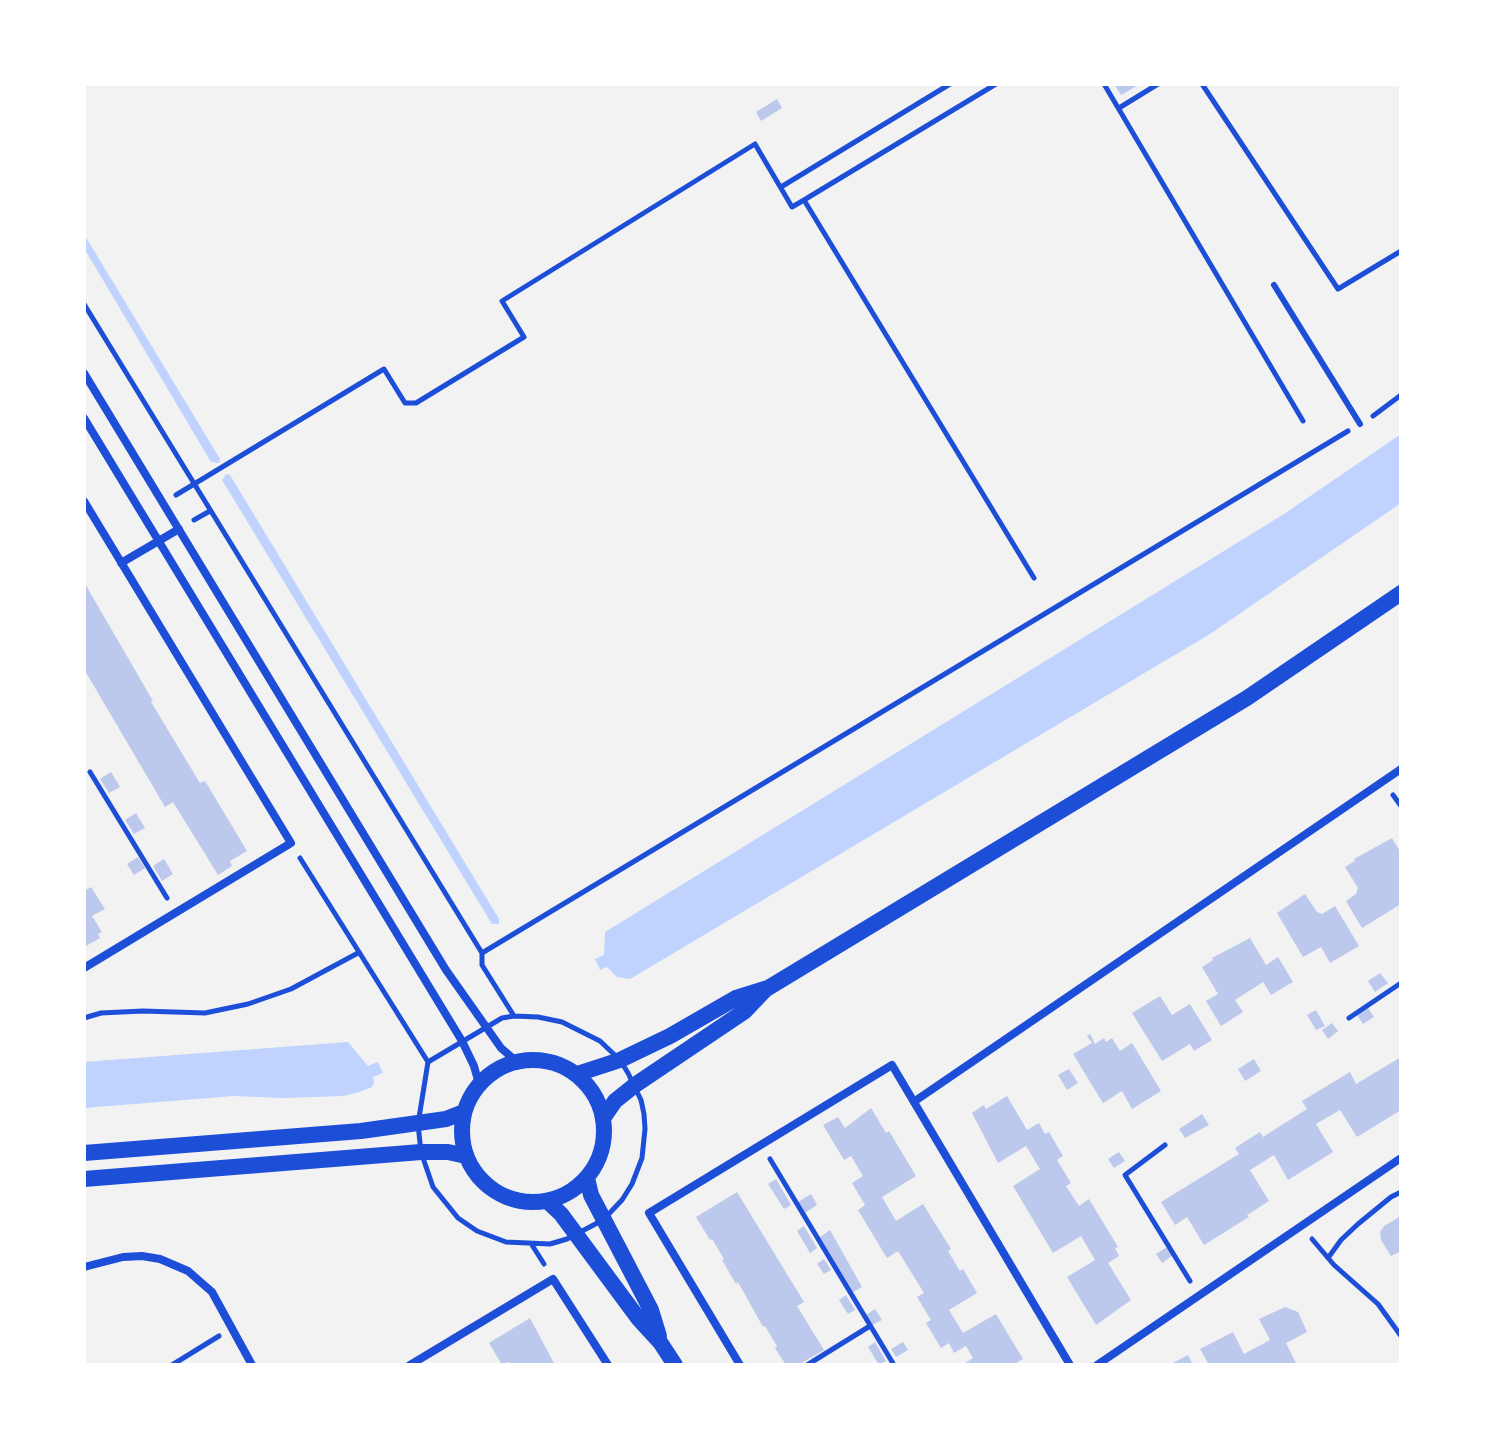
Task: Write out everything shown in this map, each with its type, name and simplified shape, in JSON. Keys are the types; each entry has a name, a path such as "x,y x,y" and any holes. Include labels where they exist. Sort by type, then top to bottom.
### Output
{"main road":[{"path":"604,1117 615,1101 635,1085 745,1011 768,988 1247,698 1401,593"},
{"path":"577,1074 620,1060 670,1036 736,998 768,988"},
{"path":"516,1061 548,1061 577,1074 594,1093 604,1117 602,1149 587,1178 569,1193 547,1201 522,1201 498,1193 479,1177 466,1156 462,1134 464,1112 479,1084 496,1070 516,1061"},
{"path":"84,1153 361,1131 446,1119 464,1112"},
{"path":"84,1179 421,1152 466,1156"},
{"path":"587,1178 603,1220 651,1310 660,1342"},
{"path":"547,1201 561,1214 675,1365"}],"street":[{"path":"84,373 446,970 501,1048 516,1061"},
{"path":"84,418 462,1041 479,1084"},
{"path":"84,501 291,843 84,968"},
{"path":"121,563 179,529"},
{"path":"915,1101 1401,769"},
{"path":"740,1365 649,1213 892,1065 1070,1365"},
{"path":"1097,1365 1401,1158"},
{"path":"84,1267 123,1257 142,1256 175,1264 188,1271 212,1292 252,1365"},
{"path":"410,1365 553,1279 608,1365"}],"lane":[{"path":"1274,285 1360,424"}],"path":[{"path":"781,187 950,84"},
{"path":"194,484 384,369 405,403 416,403 524,337 502,301 755,144 792,207 996,84"},
{"path":"1104,84 1303,421"},
{"path":"1119,108 1158,84"},
{"path":"1202,84 1338,289 1401,251"},
{"path":"804,200 1034,578"},
{"path":"84,304 482,953 482,965 514,1016"},
{"path":"482,953 1360,424 1401,395"},
{"path":"90,772 176,913"},
{"path":"291,843 428,1062 418,1124 421,1152 433,1187 444,1204 477,1231 506,1242 532,1245 550,1244 576,1235 603,1220 622,1200 642,1158 645,1129 641,1100 620,1060 600,1041 574,1027 538,1017 514,1016 502,1018 428,1062"},
{"path":"84,1018 101,1013 143,1011 205,1013 248,1004 291,989 358,953"},
{"path":"1349,1018 1401,983"},
{"path":"761,1145 894,1365"},
{"path":"1165,1145 1125,1175 1199,1295"},
{"path":"1328,1258 1358,1224 1401,1192"},
{"path":"1300,1227 1378,1304 1401,1336"},
{"path":"807,1365 870,1326"},
{"path":"172,1365 231,1328"}],"water":[{"path":"84,234 220,459 219,463 211,462 84,248"},
{"path":"1401,434 1401,503 1210,634 630,979 617,977 607,967 600,970 595,959 604,955 605,932 1284,514"},
{"path":"226,474 230,475 499,919 499,924 492,924 222,480"},
{"path":"348,1042 368,1066 378,1062 383,1073 373,1077 372,1087 344,1096 234,1096 84,1108 84,1062"}],"building":[{"path":"1114,84 1140,84 1121,95"},
{"path":"777,99 782,108 761,121 756,112"},
{"path":"84,582 200,783 205,781 247,851 230,861 232,866 218,875 173,802 165,807 84,669"},
{"path":"111,772 120,787 109,793 100,779"},
{"path":"136,813 145,828 134,834 125,820"},
{"path":"1392,838 1401,853 1401,904 1362,928 1346,901 1356,894 1358,888 1345,867"},
{"path":"138,857 145,868 134,875 127,864"},
{"path":"164,859 173,874 162,881 153,866"},
{"path":"91,887 105,909 92,916 102,932 98,934 100,938 86,946 84,891"},
{"path":"1305,894 1317,912 1322,914 1335,906 1359,946 1330,963 1321,947 1303,957 1277,913"},
{"path":"1250,938 1266,965 1278,957 1293,982 1271,995 1263,982 1235,1000 1243,1012 1221,1026 1206,1001 1218,994 1202,967 1212,958"},
{"path":"1380,973 1388,983 1375,992 1368,981"},
{"path":"1160,996 1172,1015 1190,1004 1212,1040 1194,1051 1190,1044 1162,1061 1132,1013"},
{"path":"1368,1008 1374,1017 1363,1024 1357,1015"},
{"path":"1316,1010 1325,1026 1316,1030 1307,1015"},
{"path":"1332,1023 1338,1031 1328,1039 1322,1030"},
{"path":"1090,1034 1095,1044 1104,1038 1106,1042 1112,1038 1120,1051 1132,1043 1161,1091 1132,1109 1122,1091 1103,1103 1073,1054 1092,1043 1087,1036"},
{"path":"1401,1057 1401,1110 1357,1137 1340,1110 1316,1124 1333,1152 1288,1180 1274,1155 1250,1170 1269,1201 1204,1245 1187,1217 1175,1225 1161,1202 1239,1154 1235,1148 1260,1132 1263,1137 1307,1109 1302,1101 1350,1072 1356,1084"},
{"path":"1254,1059 1261,1071 1245,1081 1238,1069"},
{"path":"1069,1069 1078,1083 1067,1090 1058,1075"},
{"path":"1007,1096 1027,1130 1039,1123 1045,1134 1049,1132 1063,1156 1057,1160 1071,1183 1066,1186 1079,1206 1089,1199 1118,1247 1115,1248 1119,1256 1108,1263 1131,1300 1096,1325 1067,1277 1095,1260 1081,1236 1053,1253 1013,1186 1040,1169 1026,1146 998,1163 972,1113 984,1105 986,1109"},
{"path":"871,1108 916,1176 882,1197 896,1221 923,1204 951,1249 948,1251 960,1271 963,1269 977,1293 949,1310 963,1333 996,1314 1023,1359 1013,1365 962,1365 973,1358 966,1346 954,1353 949,1343 941,1348 926,1323 931,1320 917,1297 924,1293 898,1251 887,1258 858,1210 865,1205 852,1183 863,1176 851,1156 844,1160 823,1125 838,1117 845,1128"},
{"path":"1202,1114 1209,1125 1185,1138 1179,1129"},
{"path":"1119,1152 1125,1161 1114,1168 1108,1159"},
{"path":"776,1179 791,1205 784,1209 768,1184"},
{"path":"737,1192 804,1302 797,1306 824,1350 798,1365 786,1365 696,1217"},
{"path":"811,1194 817,1205 805,1213 798,1202"},
{"path":"1401,1216 1401,1251 1391,1256 1381,1240 1380,1232"},
{"path":"804,1226 817,1248 810,1253 797,1231"},
{"path":"830,1230 862,1287 853,1292 820,1237"},
{"path":"1167,1247 1172,1256 1162,1263 1156,1254"},
{"path":"824,1259 831,1270 824,1274 817,1264"},
{"path":"846,1295 855,1310 848,1314 839,1300"},
{"path":"1285,1307 1298,1312 1307,1332 1286,1343 1297,1365 1209,1365 1200,1349 1233,1332 1244,1354 1270,1340 1259,1319"},
{"path":"875,1309 882,1320 872,1325 866,1315"},
{"path":"530,1318 555,1365 511,1365 509,1362 502,1365 489,1343"},
{"path":"875,1342 886,1361 879,1365 868,1347"},
{"path":"903,1342 908,1350 896,1357 891,1349"},
{"path":"1188,1355 1193,1365 1169,1365"}]}
